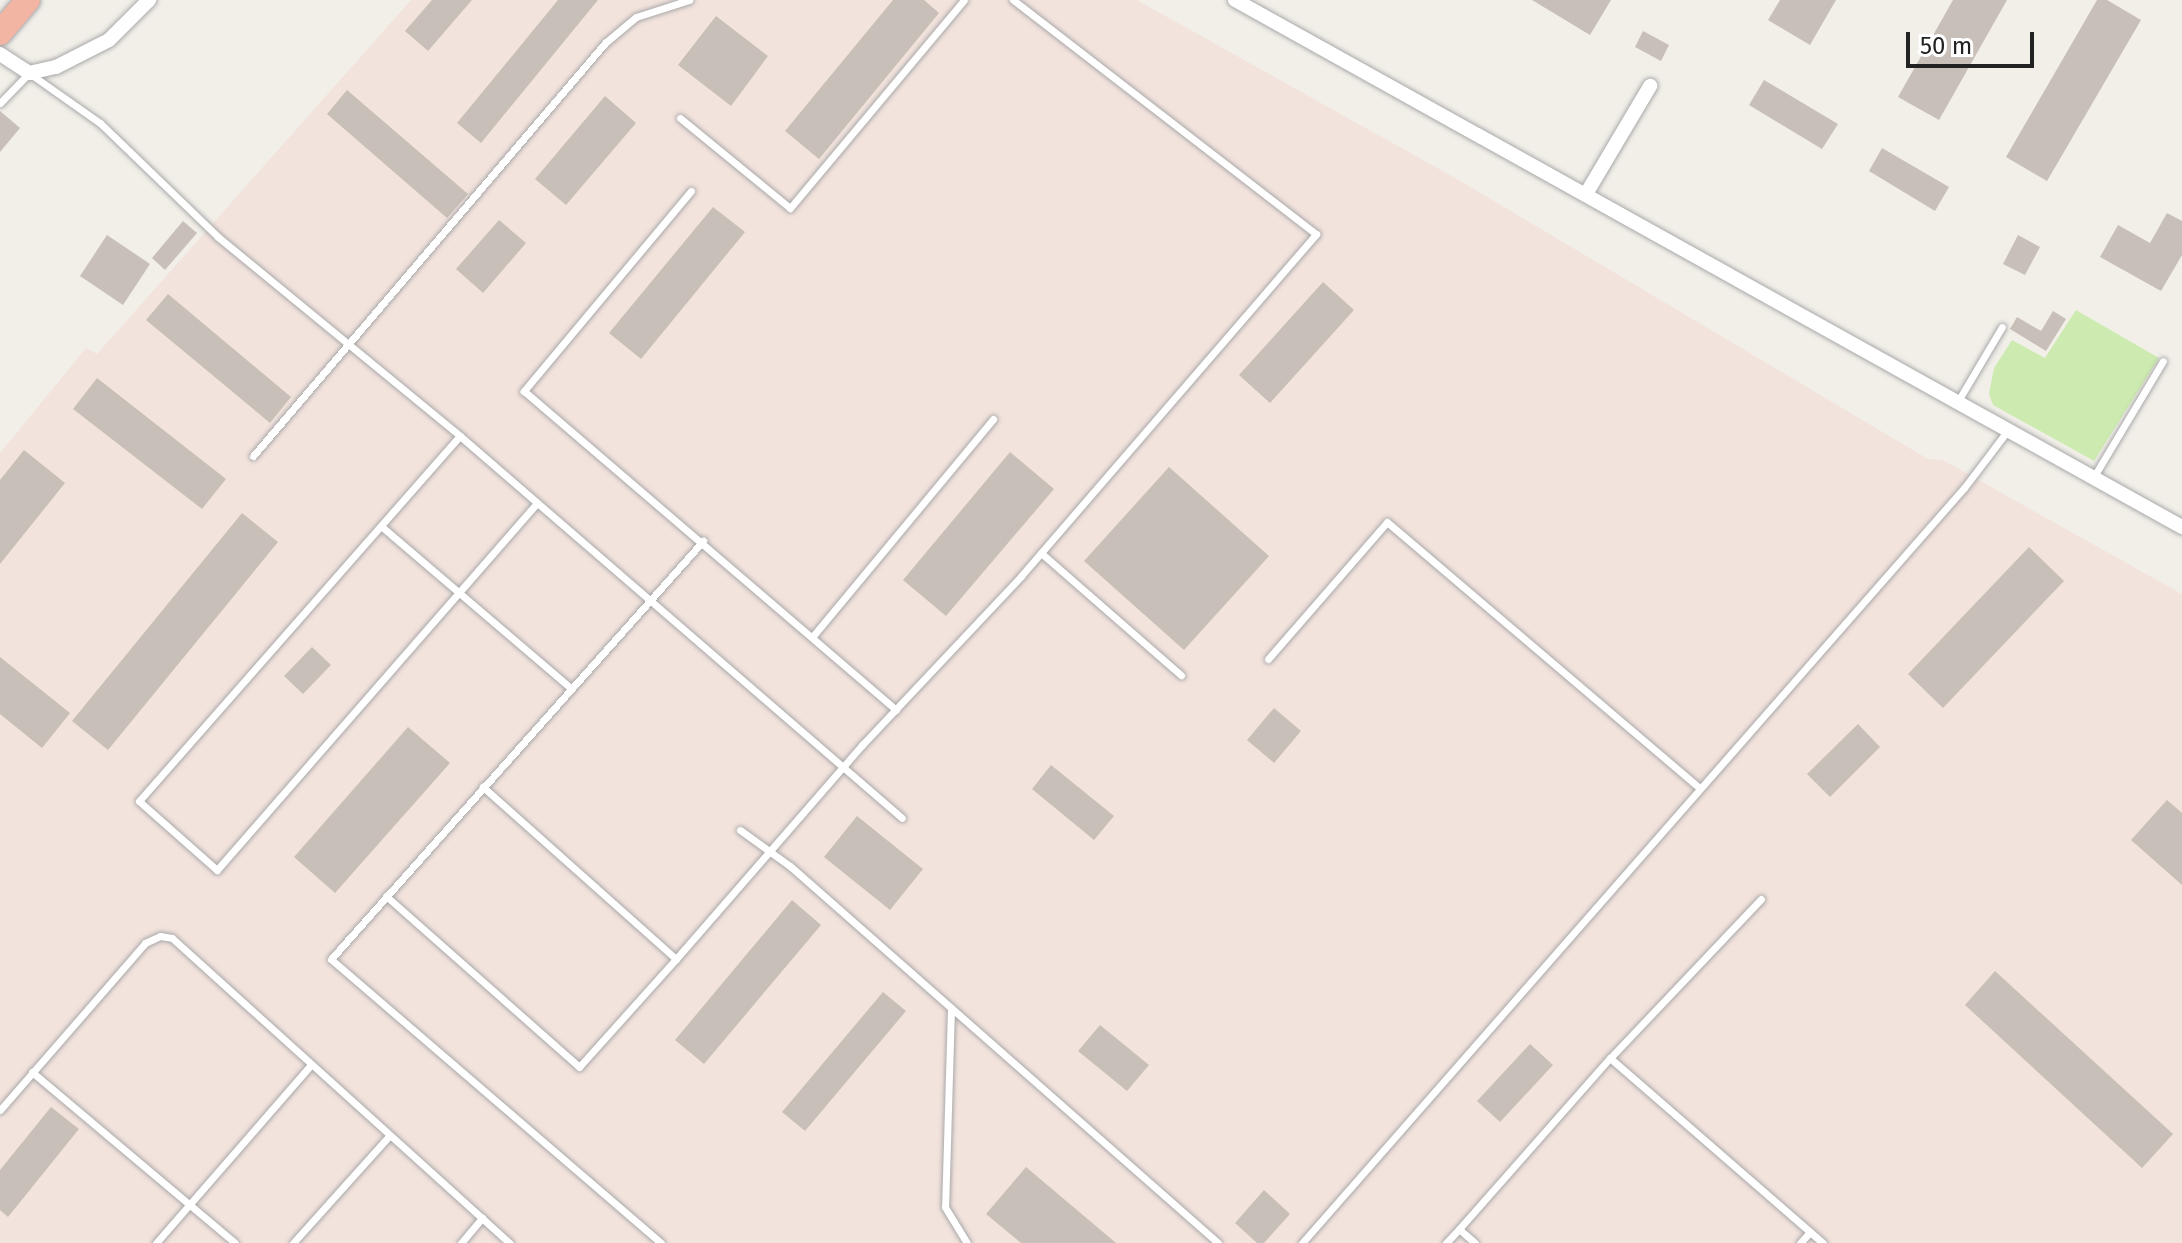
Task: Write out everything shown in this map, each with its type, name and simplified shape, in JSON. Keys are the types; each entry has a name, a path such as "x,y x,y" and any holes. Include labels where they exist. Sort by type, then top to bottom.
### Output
{"highway":[{"path":"0,33 28,0"}],"street":[{"path":"0,54 29,73 56,67 109,40 149,0"},
{"path":"1235,0 2182,527"},
{"path":"1586,194 1650,86"}],"lane":[{"path":"253,456 605,43 636,17 689,0"},
{"path":"680,118 790,208 964,0"},
{"path":"386,896 579,1067 842,768 1041,553 1316,234 1013,0"},
{"path":"0,103 29,73 100,123 175,200 460,436 902,818"},
{"path":"691,191 524,391 703,541 896,710"},
{"path":"1958,401 2002,327"},
{"path":"2093,478 2163,361"},
{"path":"813,636 993,419"},
{"path":"1302,1243 1964,488 2008,430"},
{"path":"460,436 139,801 217,870 537,503"},
{"path":"1268,659 1387,522 1700,788"},
{"path":"381,526 571,688"},
{"path":"661,1243 331,959 703,541"},
{"path":"1041,553 1181,675"},
{"path":"483,787 676,959"},
{"path":"740,830 790,866 1218,1243"},
{"path":"1446,1243 1610,1058 1761,899"},
{"path":"0,1110 145,943 160,936 172,938 510,1243"},
{"path":"951,1008 945,1207 967,1243"},
{"path":"1610,1058 1823,1243"},
{"path":"156,1243 311,1065"},
{"path":"32,1072 235,1243"},
{"path":"293,1243 389,1136"},
{"path":"461,1243 482,1218"},
{"path":"1459,1229 1475,1243"},
{"path":"1800,1243 1810,1232"}],"shaded area":[{"path":"411,0 1137,0 1457,179 1928,459 1943,460 2182,594 2182,1243 0,1243 0,453 86,348 97,354"}],"green space":[{"path":"2076,310 2159,358 2094,461 1993,405 1989,394 1994,368 2012,340 2045,358"}],"building":[{"path":"432,0 472,0 428,51 405,31"},
{"path":"558,0 598,0 481,143 457,123"},
{"path":"893,0 924,0 939,13 819,159 785,131"},
{"path":"1532,0 1611,0 1590,35"},
{"path":"1780,0 1836,0 1810,45 1768,20"},
{"path":"1953,0 2007,0 1939,120 1898,97"},
{"path":"2097,0 2107,0 2141,20 2047,181 2006,157"},
{"path":"716,16 768,56 731,106 678,65"},
{"path":"1643,31 1669,45 1661,61 1635,47"},
{"path":"1764,80 1838,124 1822,149 1749,105"},
{"path":"347,90 468,194 447,218 327,114"},
{"path":"605,96 636,123 566,205 535,179"},
{"path":"0,111 20,128 0,152"},
{"path":"1882,148 1949,187 1935,211 1869,171"},
{"path":"713,207 745,232 641,359 609,333"},
{"path":"2167,213 2182,221 2182,255 2161,291 2100,257 2118,225 2150,243"},
{"path":"499,220 526,243 483,293 456,269"},
{"path":"183,221 197,233 165,270 152,258"},
{"path":"107,235 150,264 123,305 80,276"},
{"path":"2018,235 2040,247 2025,275 2003,264"},
{"path":"1323,282 1354,310 1270,403 1239,375"},
{"path":"168,294 291,397 270,423 146,320"},
{"path":"2053,311 2066,319 2046,351 2010,329 2017,317 2041,331"},
{"path":"97,378 226,479 202,509 73,409"},
{"path":"24,450 65,483 0,564 0,480"},
{"path":"1010,452 1054,489 946,616 903,580"},
{"path":"1169,467 1269,556 1184,650 1084,561"},
{"path":"242,513 278,542 108,750 72,721"},
{"path":"2029,547 2064,581 1943,708 1908,674"},
{"path":"312,647 331,665 303,694 284,676"},
{"path":"0,657 70,713 42,748 0,714"},
{"path":"1274,708 1301,731 1274,763 1247,740"},
{"path":"1858,724 1880,747 1830,797 1807,774"},
{"path":"408,727 450,763 335,893 294,857"},
{"path":"1051,765 1114,816 1094,840 1032,789"},
{"path":"2167,800 2182,813 2182,885 2131,840"},
{"path":"857,816 923,869 890,910 824,857"},
{"path":"792,900 821,925 704,1064 675,1040"},
{"path":"1995,971 2173,1134 2142,1168 1965,1005"},
{"path":"883,992 906,1011 805,1131 782,1112"},
{"path":"1100,1025 1149,1065 1127,1091 1078,1051"},
{"path":"1530,1044 1553,1065 1500,1122 1477,1101"},
{"path":"51,1107 79,1129 8,1217 0,1210 0,1170"},
{"path":"1026,1167 1116,1243 1021,1243 986,1214"},
{"path":"1264,1190 1290,1214 1264,1243 1257,1243 1235,1223"}]}
